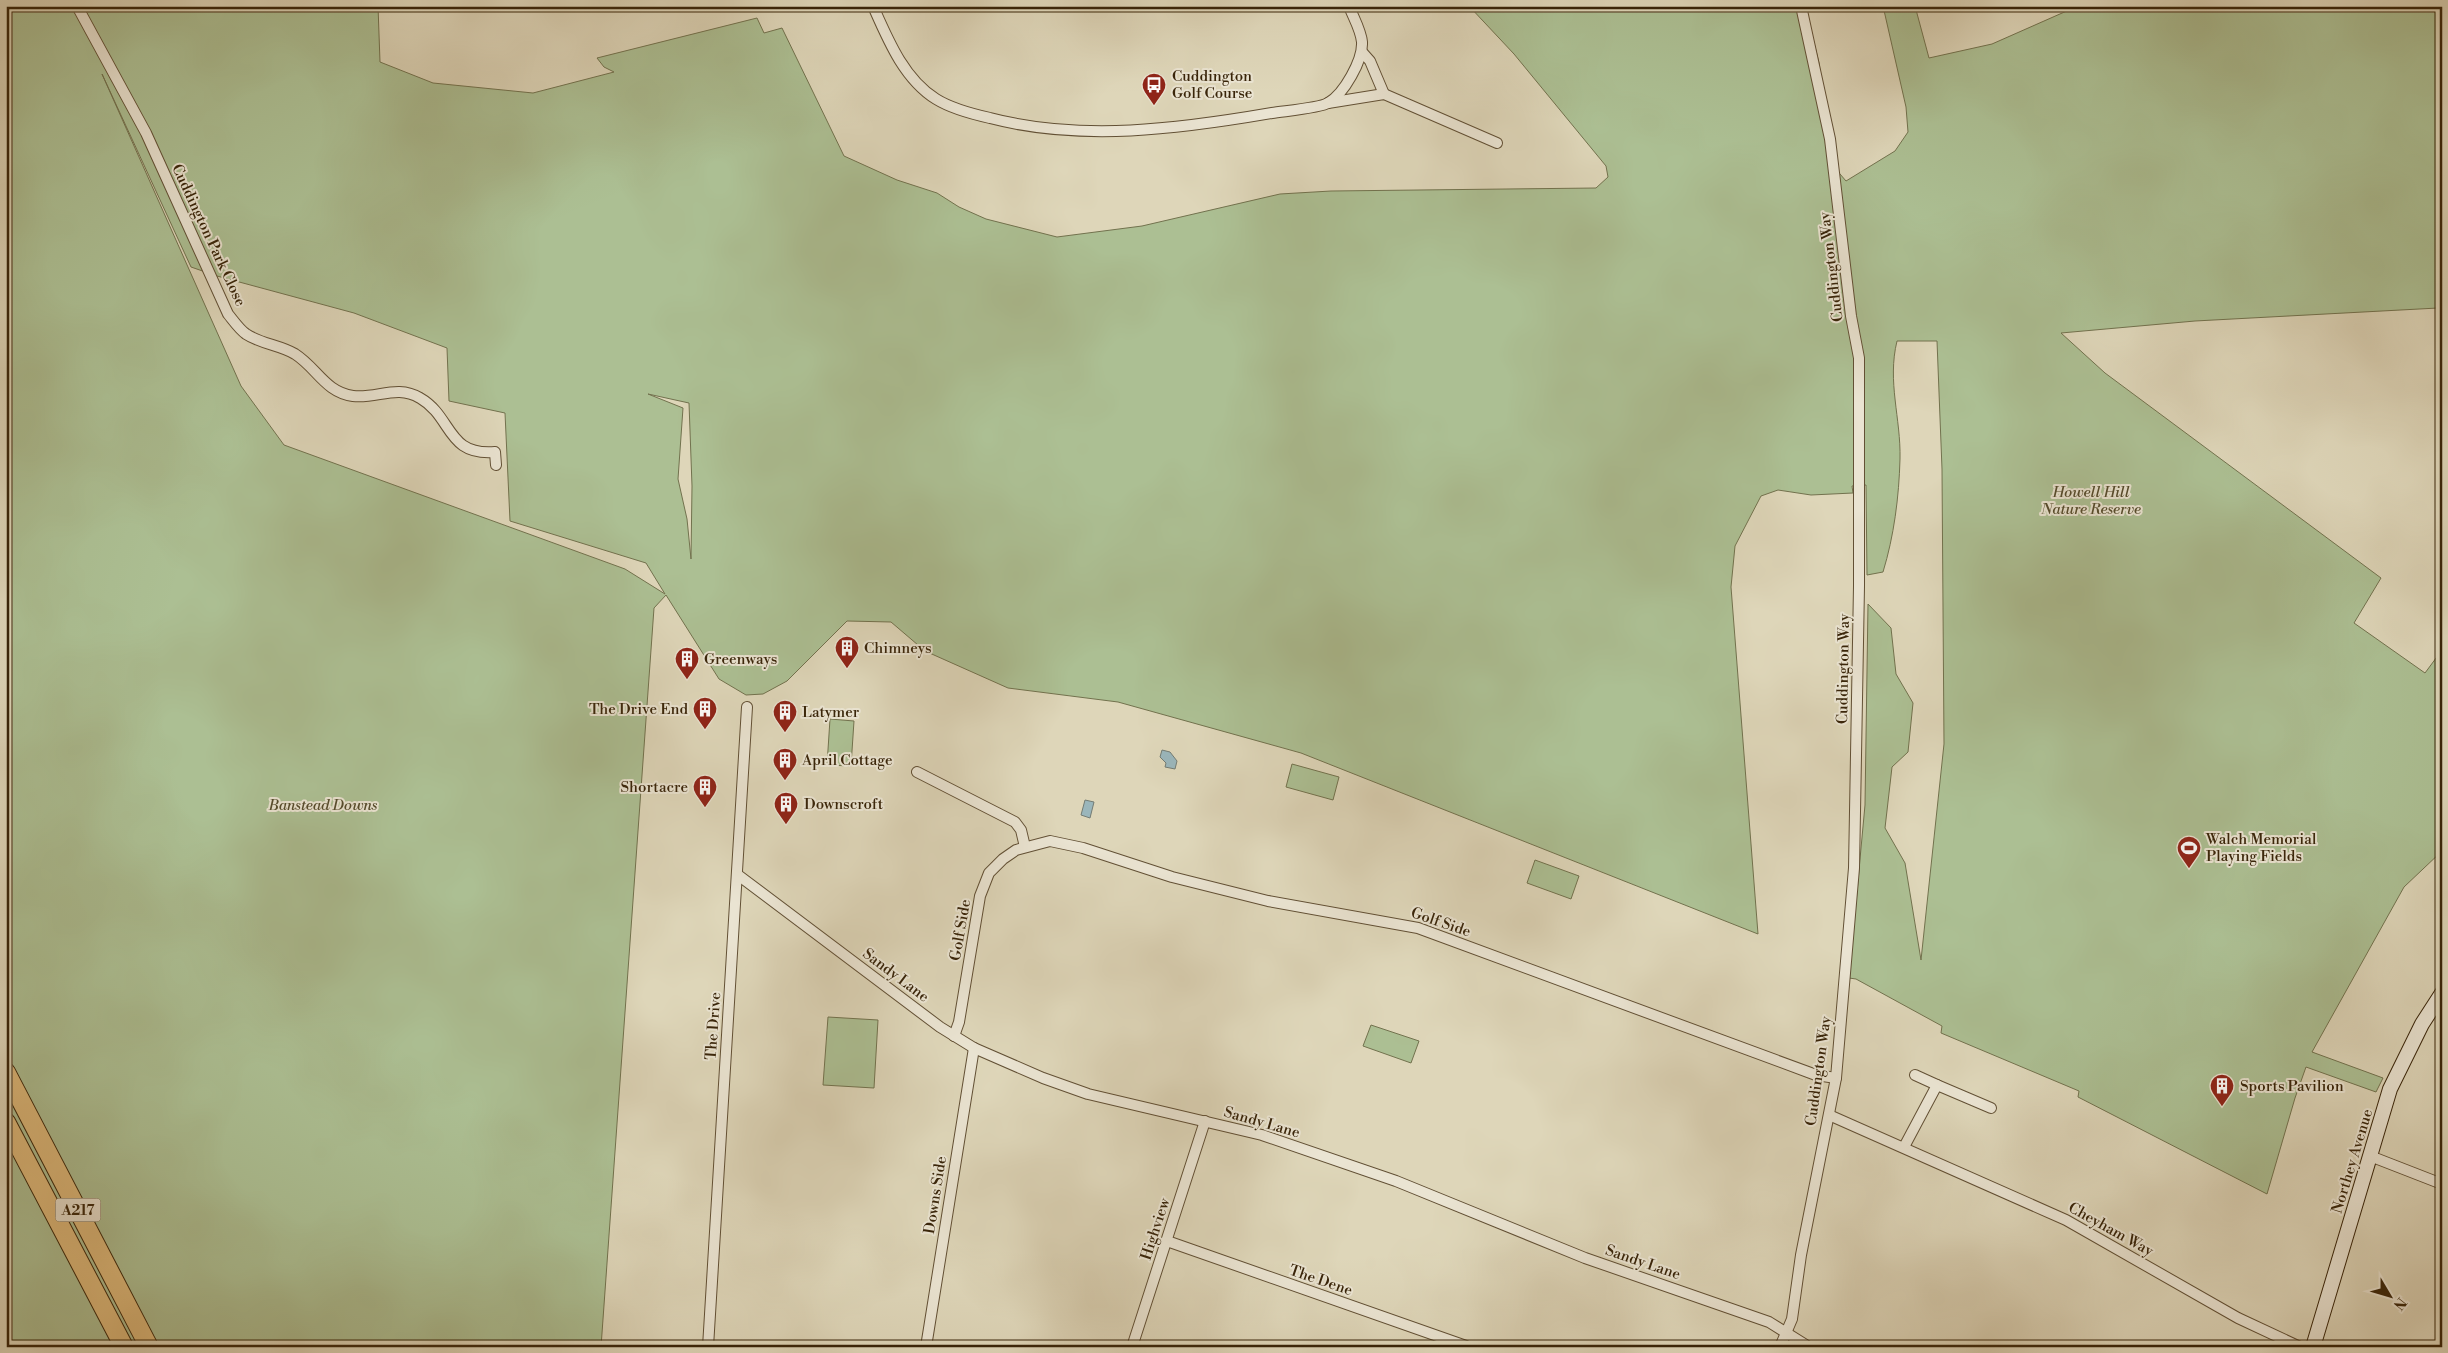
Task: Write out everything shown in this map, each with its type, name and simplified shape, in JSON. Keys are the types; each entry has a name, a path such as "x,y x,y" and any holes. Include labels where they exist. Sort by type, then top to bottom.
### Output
{"highway":[{"name":"A217","path":"6,1072 149,1347"},
{"name":"A217","path":"6,1122 124,1347"}],"street":[{"name":"Cuddington Park Close","path":"77,6 146,133 228,314 244,333 298,356 329,387 343,394 361,396 399,390 418,397 427,402 466,448 481,453 496,452 496,464"},
{"path":"873,6 900,61 923,88 936,99 952,107 1002,122 1066,130 1153,130 1232,120 1384,94 1497,143"},
{"path":"1328,103 1344,86 1355,69 1362,52 1362,40 1349,6"},
{"name":"Cuddington Way","path":"1780,1347 1792,1320 1801,1255 1836,1078 1854,868 1861,508 1859,358 1851,316 1830,139 1801,6"},
{"path":"1362,52 1370,61 1384,94"},
{"name":"The Drive","path":"708,1347 747,707"},
{"path":"917,772 1015,822 1020,830 1025,846"},
{"name":"Golf Side","path":"954,1036 959,1022 980,896 985,884 995,866 1011,853 1025,846 1050,841 1083,848 1172,876 1268,901 1418,928 1816,1075 1836,1078"},
{"name":"Sandy Lane","path":"738,875 954,1036 974,1048 1043,1078 1088,1094 1262,1135 1396,1181 1585,1258 1769,1322 1809,1347"},
{"name":"Northey Avenue","path":"2313,1347 2390,1089 2422,1024 2442,993"},
{"name":"Downs Side","path":"926,1347 974,1048"},
{"path":"1915,1075 1991,1108"},
{"path":"1904,1148 1937,1085"},
{"name":"Cheyham Way","path":"1829,1115 2066,1220 2238,1318 2300,1347"},
{"name":"Highview","path":"1132,1347 1205,1121"},
{"path":"2370,1156 2442,1184"},
{"name":"The Dene","path":"1166,1241 1466,1346"}],"green space":[{"path":"6,6 378,6 380,62 433,83 533,93 614,72 604,67 597,58 757,18 764,33 782,28 844,156 897,180 937,193 959,207 986,219 1057,237 1142,226 1280,194 1331,191 1596,188 1608,177 1606,166 1514,54 1469,6 1805,6 1819,63 1827,132 1834,167 1846,181 1895,151 1908,132 1906,107 1883,6 1915,6 1929,58 1992,44 2078,6 2442,6 2442,311 2438,308 2195,321 2061,333 2105,373 2381,578 2354,623 2425,673 2442,650 2442,851 2404,887 2312,1052 2383,1078 2376,1092 2306,1067 2267,1194 2078,1097 2079,1091 1941,1033 1942,1026 1856,979 1849,978 1865,805 1868,604 1891,628 1896,674 1913,703 1908,752 1892,767 1885,828 1905,863 1921,960 1944,744 1942,469 1937,341 1897,341 1893,371 1900,459 1893,530 1883,572 1867,575 1866,485 1852,486 1853,493 1811,495 1778,490 1761,496 1735,546 1731,587 1758,934 1301,753 1118,702 1008,688 925,651 891,622 847,621 787,681 763,694 746,695 719,679 666,595 654,608 601,1347 6,1347","holes":["102,74 191,267 217,276 354,313 447,348 449,401 505,413 510,521 646,563 665,594 625,569 284,445 241,386","648,394 689,403 692,486 691,559 687,519 678,479 683,408"]},
{"path":"830,719 854,721 851,766 827,765"},
{"path":"1292,764 1339,777 1333,800 1286,787"},
{"path":"1535,860 1579,876 1571,899 1527,883"},
{"path":"828,1017 878,1020 874,1088 823,1085"},
{"path":"1371,1025 1419,1041 1411,1063 1363,1046"}],"water":[{"path":"1162,750 1170,752 1177,761 1175,769 1165,767 1166,763 1160,757"},
{"path":"1085,800 1094,802 1090,818 1081,815"}],"place":[{"name":"Cuddington Golf Course","path":"1154,106"},
{"name":"Chimneys","path":"847,669"},
{"name":"Greenways","path":"687,680"},
{"name":"The Drive End","path":"705,730"},
{"name":"Latymer","path":"785,733"},
{"name":"April Cottage","path":"785,781"},
{"name":"Shortacre","path":"705,808"},
{"name":"Downscroft","path":"786,825"},
{"name":"Walch Memorial Playing Fields","path":"2189,869"},
{"name":"Sports Pavilion","path":"2222,1107"}],"park label":[{"name":"Howell Hill Nature Reserve","path":"2091,500"},
{"name":"Banstead Downs","path":"323,805"}]}
